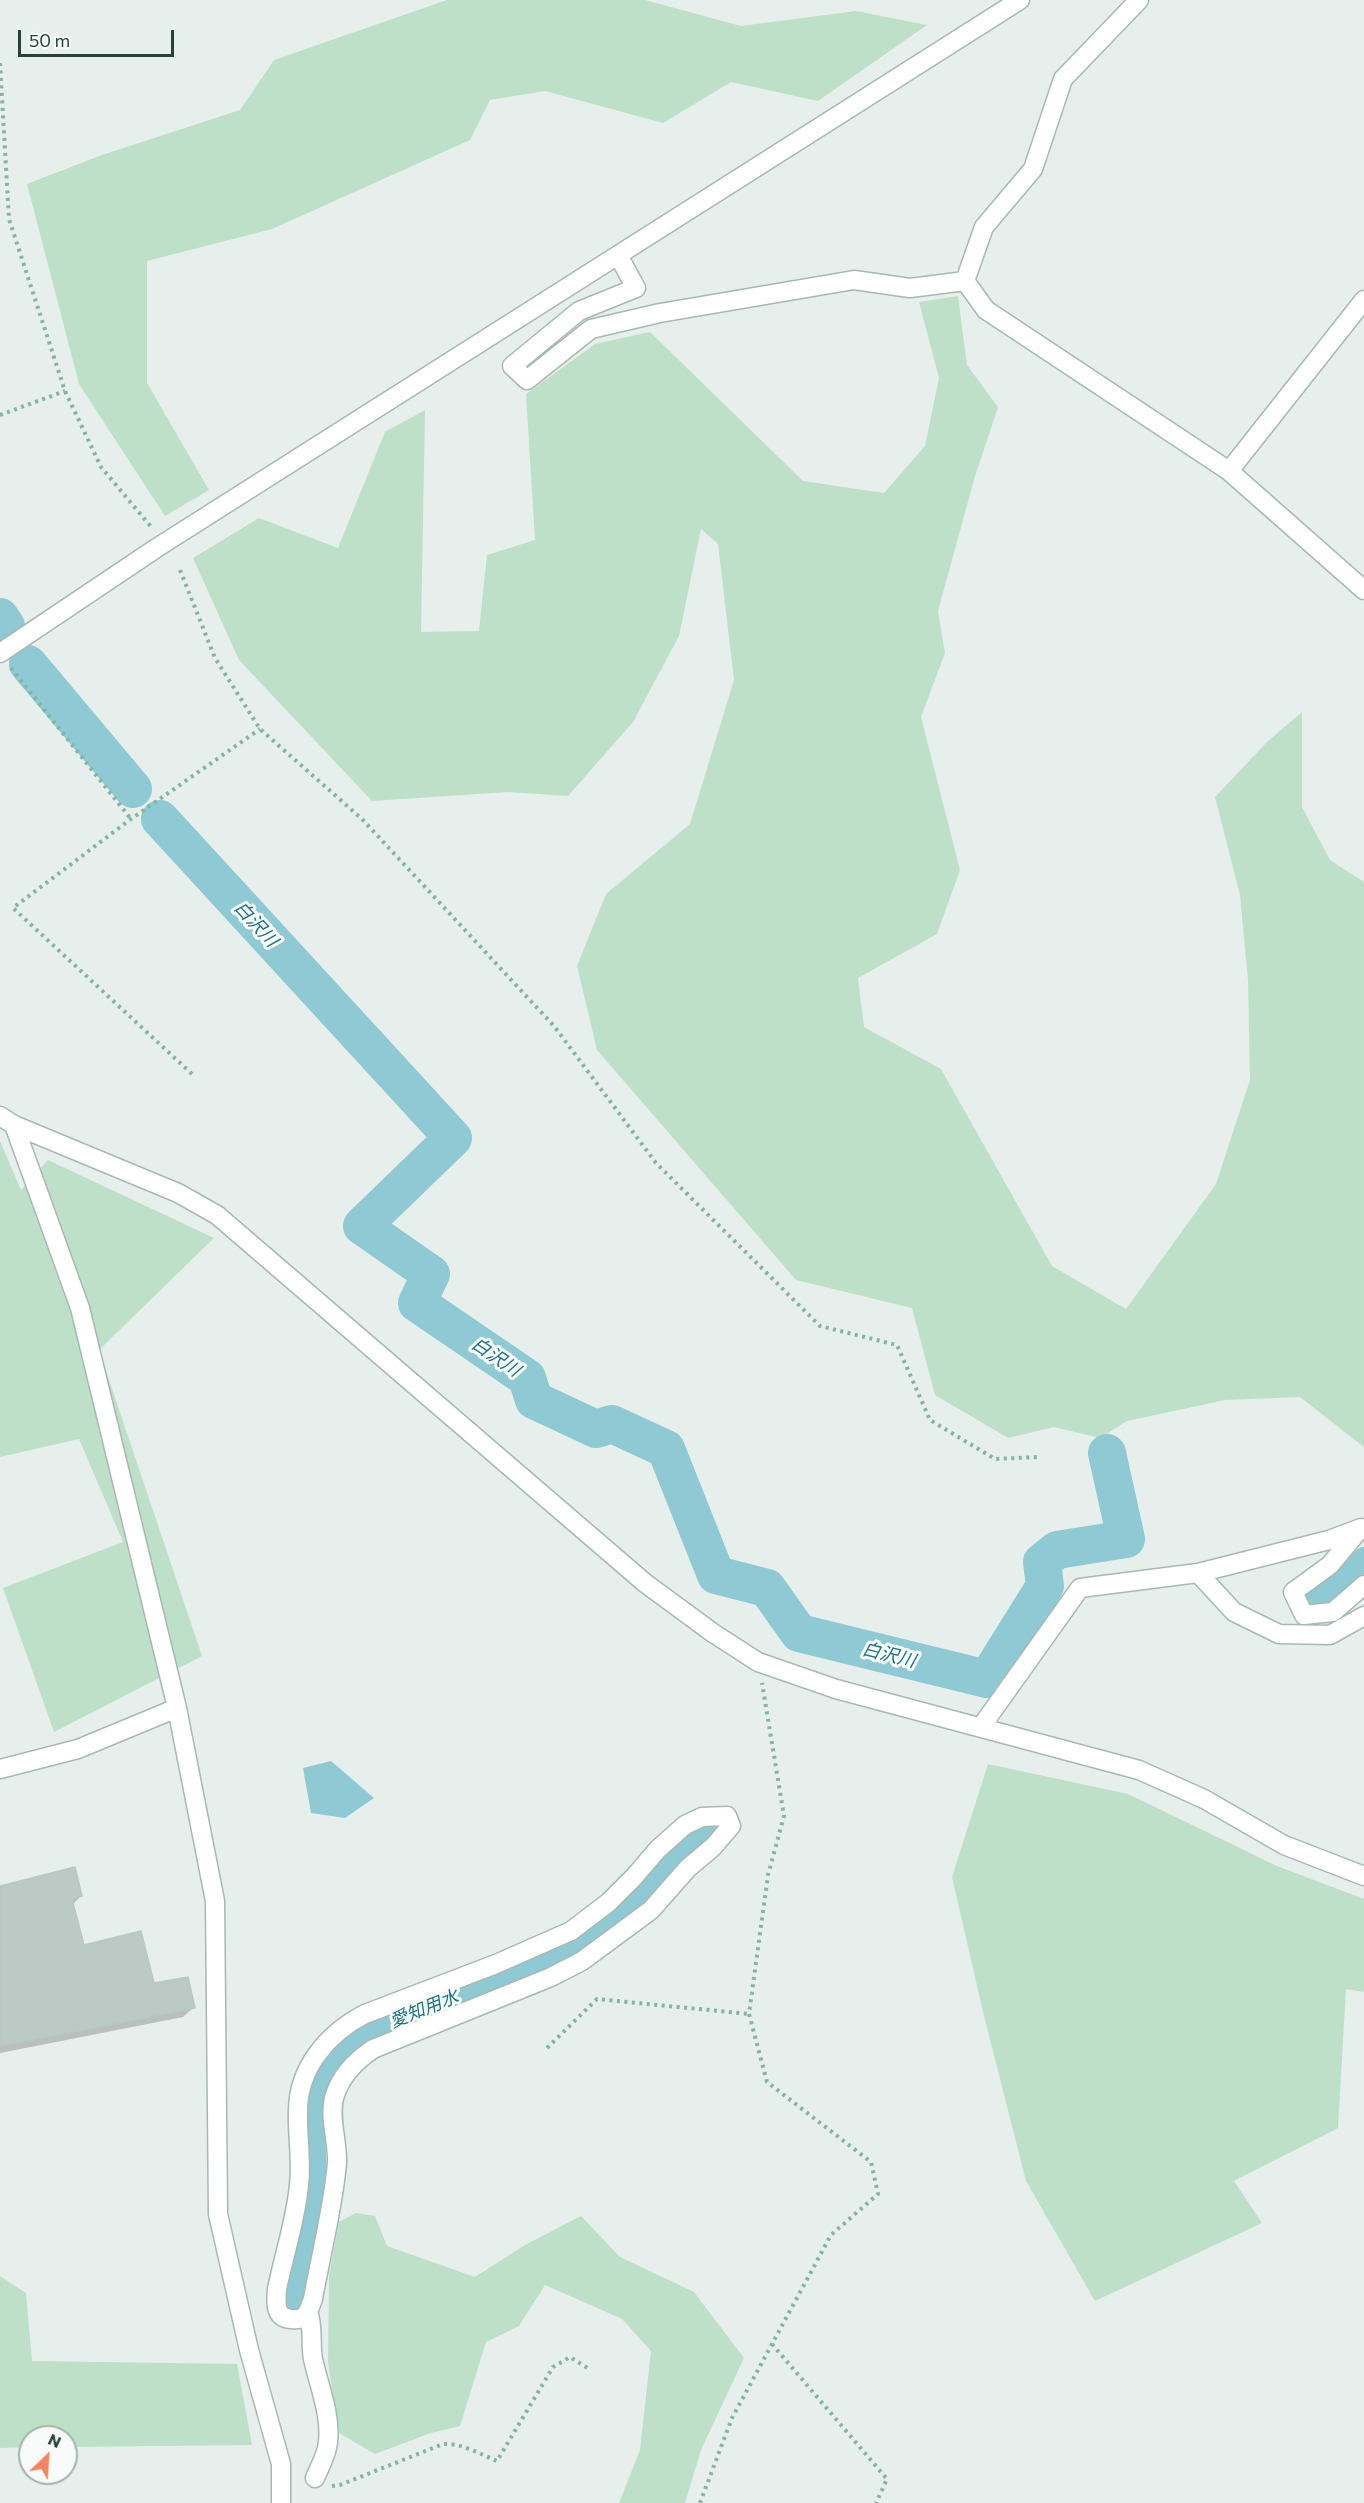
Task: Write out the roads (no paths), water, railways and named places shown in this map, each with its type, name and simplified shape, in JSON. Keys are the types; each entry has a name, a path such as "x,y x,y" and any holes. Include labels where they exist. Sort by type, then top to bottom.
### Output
{"street":[{"path":"4,659 158,547 792,147 1020,0"},
{"path":"965,281 984,227 1034,169 1063,79 1139,0"},
{"path":"618,255 636,288 579,311 512,366 527,380 591,329 649,316 854,280 910,288 965,281"},
{"path":"965,281 986,310 1229,471 1364,590"},
{"path":"1229,471 1364,300"},
{"path":"7,1121 178,1193 218,1215 645,1583 712,1633 758,1662 836,1689 1139,1770 1204,1800 1284,1845 1364,1876"},
{"path":"7,1121 80,1308 177,1708 215,1901 218,2214 249,2350 281,2464 281,2503"},
{"path":"981,1727 1080,1588 1198,1573 1329,1540 1362,1524"},
{"path":"1362,1524 1330,1565 1293,1592 1305,1615 1333,1612 1364,1585"},
{"path":"1198,1573 1234,1612 1279,1634 1330,1635 1364,1616"},
{"path":"0,1769 78,1749 177,1708"},
{"path":"308,2312 303,2318 296,2320 283,2318 279,2315 276,2304 277,2289 299,2187 299,2094 313,2059 328,2039 347,2023 365,2014 505,1960 571,1930 609,1902 658,1849 685,1825 702,1817 727,1816 731,1826 714,1847 688,1868 651,1910 582,1961 551,1977 373,2049 356,2061 343,2078 334,2099 333,2116 337,2159 334,2188 313,2299 308,2312 311,2320 313,2357 328,2418 328,2442 315,2478"}],"water":[{"path":"331,1761 374,1798 345,1818 311,1813 303,1768"}],"waterway":[{"name":"白沢川","path":"0,617 6,626"},
{"name":"白沢川","path":"28,664 133,789"},
{"name":"白沢川","path":"160,819 453,1138 362,1226 431,1274 417,1303 527,1378 534,1400 596,1429 612,1424 666,1449 716,1575 767,1588 799,1633 987,1679 1045,1586 1042,1562 1057,1550 1126,1539 1107,1453"},
{"name":"愛知用水","path":"1307,1603 1342,1581 1364,1558"},
{"name":"愛知用水","path":"291,2303 316,2178 313,2104 321,2076 338,2051 357,2036 413,2011 531,1966 587,1937 632,1900 689,1841 724,1823"}]}
